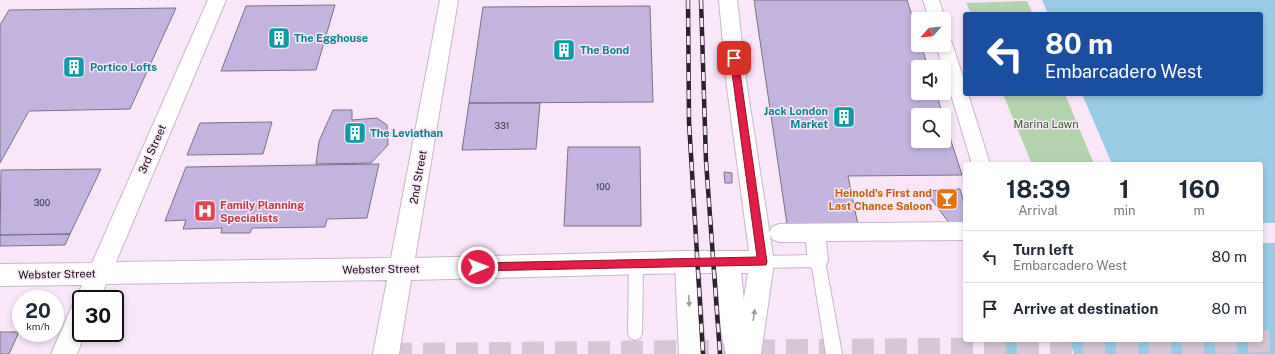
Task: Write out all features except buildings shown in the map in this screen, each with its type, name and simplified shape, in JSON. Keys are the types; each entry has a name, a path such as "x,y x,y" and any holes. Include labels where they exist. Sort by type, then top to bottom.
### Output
{"street":[{"name":"3rd Street","path":"92,290 217,0"},
{"name":"2nd Street","path":"386,354 449,0"},
{"path":"728,0 737,87 762,262 748,354"},
{"path":"931,0 935,12"},
{"path":"947,52 980,162"},
{"path":"779,233 963,231"},
{"path":"815,232 818,261"},
{"name":"Webster Street","path":"0,275 402,269 687,262 762,262"},
{"path":"687,262 692,354"},
{"path":"728,262 734,331 739,354"},
{"path":"64,354 72,335"}],"lane":[{"path":"762,262 818,261 834,354"},
{"path":"635,333 636,264"}],"green space":[{"path":"1027,1 1032,12 970,12 966,3"},
{"name":"Marina Lawn","path":"1004,96 1066,96 1093,162 1031,162"}],"water":[{"path":"1042,0 1275,0 1275,354 1074,354 1070,342 1263,342 1263,162 1111,162 1083,96 1263,96 1263,12 1047,12"},
{"path":"994,342 1020,342 1023,346 1023,354 998,354 993,345"}],"pier":[{"path":"1263,223 1275,223 1275,243 1263,243"}],"tunnel":[{"path":"1263,341 1275,341"},
{"path":"390,354 1037,348 1241,342"}],"railway":[{"path":"688,0 689,122 703,354"},
{"path":"701,0 706,161 720,354"}],"place":[{"name":"The Egghouse","path":"279,38"},
{"name":"The Bond","path":"564,50"},
{"name":"Portico Lofts","path":"74,67"},
{"name":"Jack London Market","path":"844,117"},
{"name":"The Leviathan","path":"355,133"},
{"name":"Heinold's First and Last Chance Saloon","path":"947,199"},
{"name":"Family Planning Specialists","path":"205,211"}],"route":[{"path":"478,267 762,262 734,58"}]}
